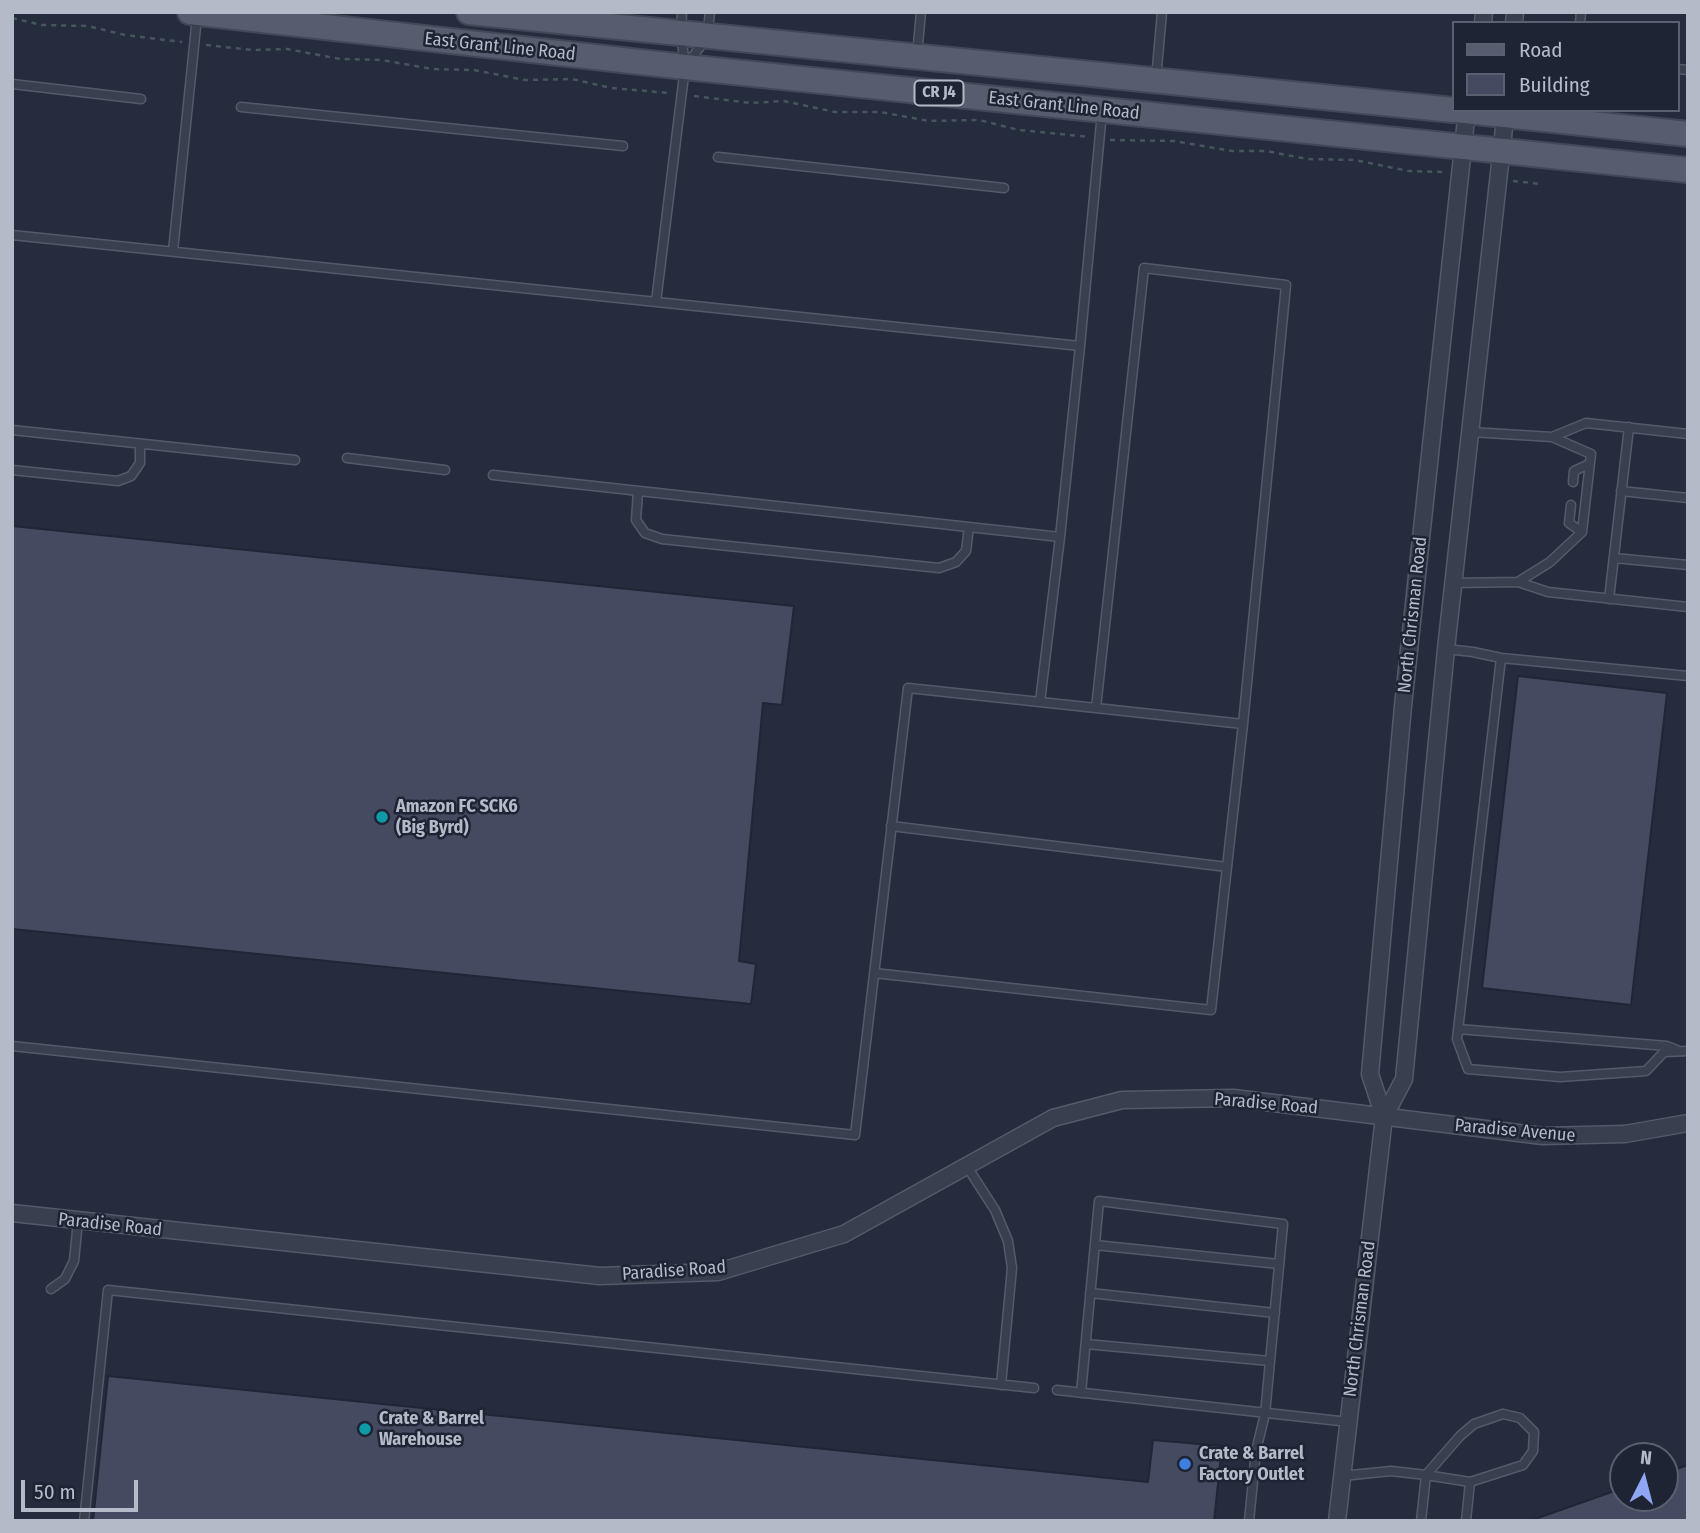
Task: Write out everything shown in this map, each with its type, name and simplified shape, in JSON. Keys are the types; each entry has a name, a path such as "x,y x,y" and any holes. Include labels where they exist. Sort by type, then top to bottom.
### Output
{"main road":[{"name":"East Grant Line Road","path":"190,12 685,67 1688,170"},
{"name":"East Grant Line Road","path":"469,12 682,23 707,37 918,55 1452,109"},
{"name":"East Grant Line Road","path":"1506,113 1688,134"}],"street":[{"name":"North Chrisman Road","path":"1384,1117 1370,1074 1403,706 1463,147 1461,112"},
{"name":"North Chrisman Road","path":"1337,1521 1384,1117 1405,1079 1446,649 1506,113"},
{"name":"Paradise Road","path":"12,1213 600,1276 718,1272 844,1234 1053,1118 1122,1100 1233,1098 1384,1117"},
{"name":"Paradise Avenue","path":"1384,1117 1555,1137 1625,1134 1688,1123"}],"lane":[{"path":"685,67 707,37 710,12"},
{"path":"918,55 921,12"},
{"path":"1156,79 1162,12"},
{"path":"173,251 197,13"},
{"path":"656,302 685,67 682,23"},
{"path":"12,84 141,99"},
{"path":"241,107 623,146"},
{"path":"1040,702 1060,537 1103,110"},
{"path":"718,157 1004,188"},
{"path":"12,235 1080,346"},
{"path":"874,973 1211,1010 1243,723 1286,285 1144,268 1096,708"},
{"path":"1552,437 1586,423 1688,434"},
{"path":"1609,599 1629,428"},
{"path":"12,430 295,460"},
{"path":"1471,432 1552,437 1591,454 1582,532 1550,562 1518,582"},
{"path":"12,470 118,481 131,476 140,463 140,444"},
{"path":"347,458 445,470"},
{"path":"1573,482 1574,471 1589,464"},
{"path":"493,475 1060,537"},
{"path":"638,491 636,520 645,533 663,539 939,568 956,562 966,551 969,527"},
{"path":"1621,491 1688,498"},
{"path":"1571,505 1569,523 1582,532"},
{"path":"1614,558 1688,565"},
{"path":"1454,583 1518,582 1548,592 1688,607"},
{"path":"1446,649 1501,658 1688,676"},
{"path":"1501,658 1457,1039 1468,1069 1560,1077 1646,1071 1664,1052 1684,1051"},
{"path":"12,1046 855,1135 908,688 1243,723"},
{"path":"891,826 1227,867"},
{"path":"1458,1029 1668,1046 1684,1051"},
{"path":"966,1165 995,1210 1008,1241 1012,1268 1001,1385"},
{"path":"1081,1393 1099,1202 1283,1224 1265,1414 1256,1451 1248,1521"},
{"path":"51,1289 65,1279 74,1261 78,1221"},
{"path":"1095,1245 1279,1264"},
{"path":"84,1521 108,1290 1034,1388"},
{"path":"1090,1293 1275,1313"},
{"path":"1086,1344 1270,1360"},
{"path":"1057,1390 1349,1422"},
{"path":"1342,1476 1391,1471 1426,1475 1471,1482 1523,1465 1533,1451 1534,1432 1520,1418 1503,1414 1474,1424 1426,1475 1421,1521"},
{"path":"1466,1521 1471,1482"}],"path":[{"path":"12,18 42,25 88,26 125,35 252,50 287,49 340,59 382,60 432,69 474,69 525,80 572,79 611,88 750,103 784,101 835,112 880,112 929,121 979,120 1019,130 1145,142 1174,141 1232,151 1266,151 1307,159 1355,159 1409,171 1460,174"},
{"path":"1499,179 1541,184"}],"building":[{"name":"Amazon FC SCK6 (Big Byrd)","path":"12,526 794,606 782,705 763,703 739,961 756,964 751,1004 12,929"},
{"path":"1518,676 1667,693 1631,1005 1482,988"},
{"name":"Crate & Barrel Warehouse","path":"108,1376 1148,1482 1153,1440 1222,1446 1214,1521 93,1521"},
{"path":"1688,1465 1688,1521 1535,1521 1609,1493 1609,1512 1679,1512 1679,1468"}],"place":[{"name":"Amazon FC SCK6 (Big Byrd)","path":"382,817"},
{"name":"Crate & Barrel Warehouse","path":"365,1429"},
{"name":"Crate & Barrel Factory Outlet","path":"1185,1464"}]}
